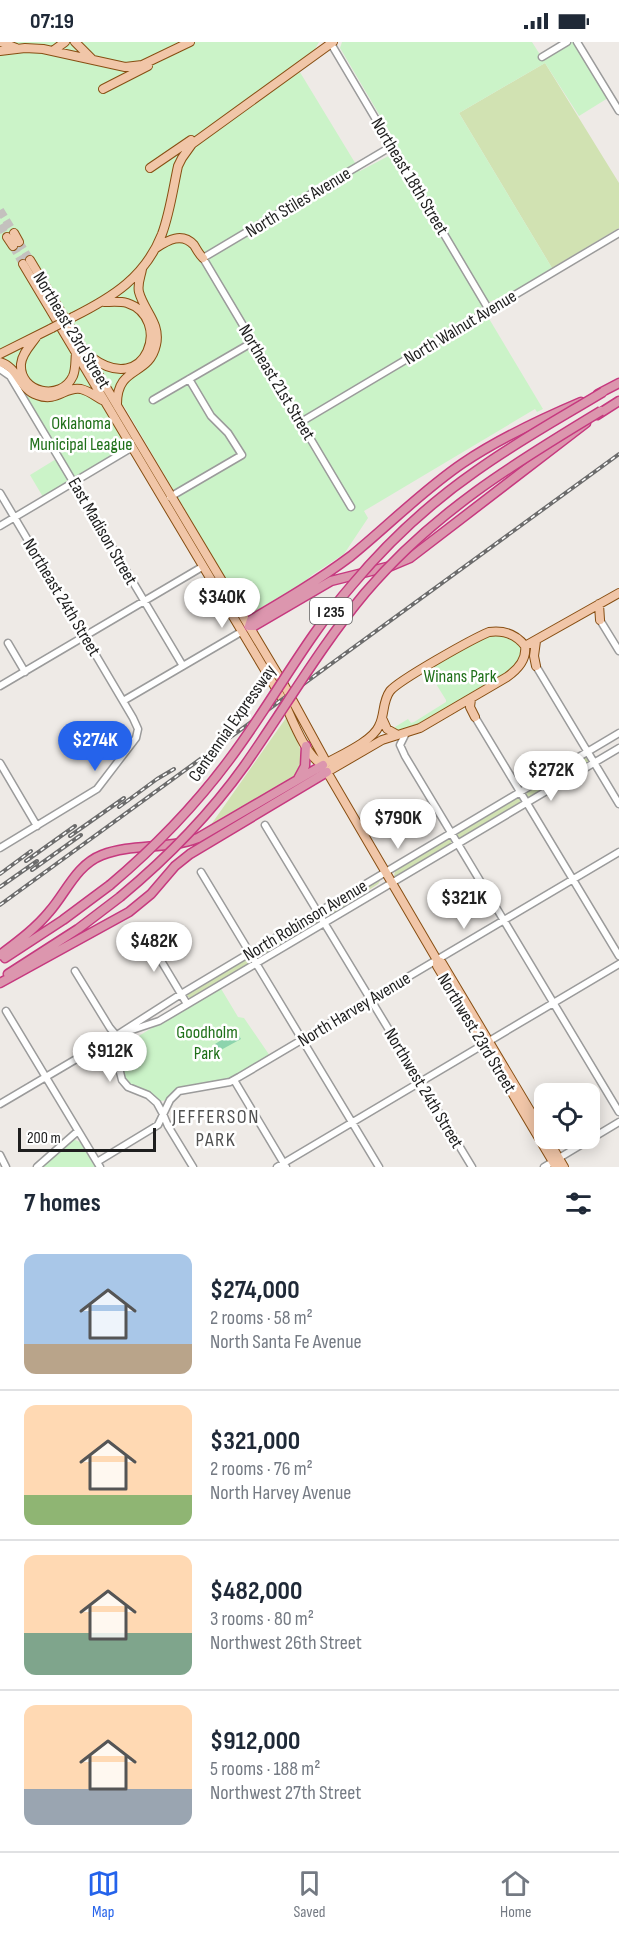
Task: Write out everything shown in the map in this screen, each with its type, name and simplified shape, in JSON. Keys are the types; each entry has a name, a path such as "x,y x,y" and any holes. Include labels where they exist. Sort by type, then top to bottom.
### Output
{"highway":[{"name":"Centennial Expressway","path":"0,961 71,915 110,885 169,832 231,758 314,634 350,586 416,518 475,471 619,383"},
{"path":"602,411 419,552 401,562 331,581 254,626 249,626 251,620 310,585 374,537 431,487 466,461 546,417 603,392"},
{"name":"Centennial Expressway","path":"0,979 78,929 120,897 176,846 244,766 335,631 395,560 438,520 480,487 512,465 619,401"},
{"path":"298,779 304,766 306,746"},
{"path":"0,955 38,925 79,871 93,860 111,852 191,841 298,779 325,769"},
{"path":"0,983 129,912 144,901 190,854 325,769"}],"main road":[{"path":"1,42 17,48"},
{"path":"54,50 65,42"},
{"path":"75,42 92,64"},
{"path":"103,89 190,42"},
{"path":"0,354 102,303 122,288 143,267 155,248 164,228 182,158 192,144 331,42"},
{"path":"0,51 17,48 54,50 80,57 92,64 125,67 141,64 167,54"},
{"path":"150,168 191,140 213,130"},
{"path":"10,235 16,244"},
{"path":"155,248 170,239 181,238 191,243 203,258"},
{"name":"Northeast 23rd Street","path":"27,262 86,353 283,683 324,758 325,769 306,746 284,702 131,448 27,262"},
{"path":"117,406 117,395 121,383 145,364 152,356 156,345 154,322 139,291 143,267"},
{"path":"86,353 108,368 123,369 140,361 150,344 150,326 142,312 128,303 102,303"},
{"path":"37,336 25,352 21,364 26,380 38,390 53,392 69,383 75,371 76,351"},
{"path":"0,362 11,368 23,387 33,394 51,398 78,389 88,391 105,402"},
{"path":"525,646 619,593"},
{"path":"599,604 600,620"},
{"path":"241,632 249,626"},
{"path":"500,631 516,636 525,646 525,657 513,673 471,699 420,728 396,734 325,769 370,737 380,725 386,697 397,685 482,635 500,631"},
{"path":"536,641 534,656 536,666"},
{"path":"471,699 470,707 475,717"},
{"path":"382,718 387,729 396,734"},
{"name":"Northwest 23rd Street","path":"325,769 437,960 442,963 556,1162 564,1167"},
{"name":"Northwest 23rd Street","path":"486,1043 534,1118"}],"street":[{"name":"Northeast 18th Street","path":"331,42 489,310"},
{"path":"542,57 567,42"},
{"path":"577,42 619,111"},
{"name":"North Stiles Avenue","path":"203,258 392,146"},
{"name":"North Walnut Avenue","path":"301,422 619,233"},
{"name":"Northeast 21st Street","path":"203,258 351,507"},
{"path":"153,400 253,342"},
{"name":"East Madison Street","path":"0,369 10,376 183,666"},
{"path":"163,501 242,455 226,431 211,416 189,379"},
{"path":"0,526 131,448"},
{"name":"Northeast 24th Street","path":"0,494 138,729 131,747 97,789 37,826"},
{"path":"0,686 202,567"},
{"path":"600,620 619,651"},
{"path":"123,702 241,632"},
{"path":"8,643 25,672"},
{"path":"536,666 619,804"},
{"path":"475,717 619,956"},
{"path":"406,733 400,744 405,756 619,1112"},
{"name":"North Robinson Avenue","path":"0,1104 619,733"},
{"name":"North Robinson Avenue","path":"117,1035 155,1023 619,748"},
{"path":"0,763 37,826 0,848"},
{"name":"Northwest 24th Street","path":"265,825 472,1167"},
{"name":"North Harvey Avenue","path":"98,1165 156,1127 171,1100 179,1092 234,1080 619,852"},
{"path":"201,872 379,1167"},
{"path":"142,929 187,1004"},
{"path":"277,1167 285,1165 619,964"},
{"path":"75,971 123,1046 120,1072 122,1080 130,1089 152,1098 164,1114 168,1126 193,1167"},
{"path":"6,1011 98,1165"},
{"path":"234,1080 285,1165"},
{"path":"544,1167 556,1162 619,1122"},
{"path":"37,1167 78,1131"},
{"path":"0,1155 6,1167"}],"green space":[{"name":"Oklahoma Municipal League","path":"0,42 319,42 315,49 295,64 360,171 400,150 340,48 342,42 532,42 544,61 545,58 574,42 608,98 579,116 545,63 459,113 552,268 499,300 493,300 480,308 488,317 543,409 537,412 535,409 364,511 368,518 344,554 302,584 254,613 243,608 124,406 103,408 125,441 124,449 43,497 30,475 61,456 9,371 0,365"},
{"path":"545,63 619,183 619,228 552,268 459,113"},
{"name":"Winans Park","path":"502,634 518,643 522,650 519,662 507,674 417,727 395,730 395,727 408,719 411,723 414,722 446,702 433,679 429,681 425,675 426,670 487,635"},
{"path":"286,718 301,753 295,777 208,829"},
{"path":"584,757 588,759 588,763 530,798 526,795 527,791"},
{"path":"515,797 521,799 520,804 461,838 458,837 457,833"},
{"path":"448,838 452,841 450,845 394,876 395,871"},
{"path":"377,880 380,881 378,884 328,917 324,916 325,912"},
{"path":"315,917 318,919 317,923 260,958 256,957 256,953"},
{"path":"245,959 250,960 249,964 191,999 187,996 188,993"},
{"name":"Goodholm Park","path":"220,987 238,1017 244,1018 270,1056 233,1078 183,1087 175,1091 167,1100 161,1101 132,1087 123,1076 124,1051 127,1043"},
{"path":"236,1031 241,1039 219,1051 215,1044"},
{"path":"73,1139 80,1142 95,1167 40,1167"}],"tunnel":[{"path":"0,210 14,233"},
{"path":"0,225 7,237"},
{"path":"19,242 30,260"},
{"path":"13,246 23,264"}],"railway":[{"path":"0,905 619,454"},
{"path":"119,807 174,769"},
{"path":"70,836 124,798"},
{"path":"26,861 75,826"},
{"path":"32,870 81,835"},
{"path":"0,874 31,851"},
{"path":"0,887 37,861"}],"district":[{"name":"JEFFERSON PARK","path":"216,1128"}]}
